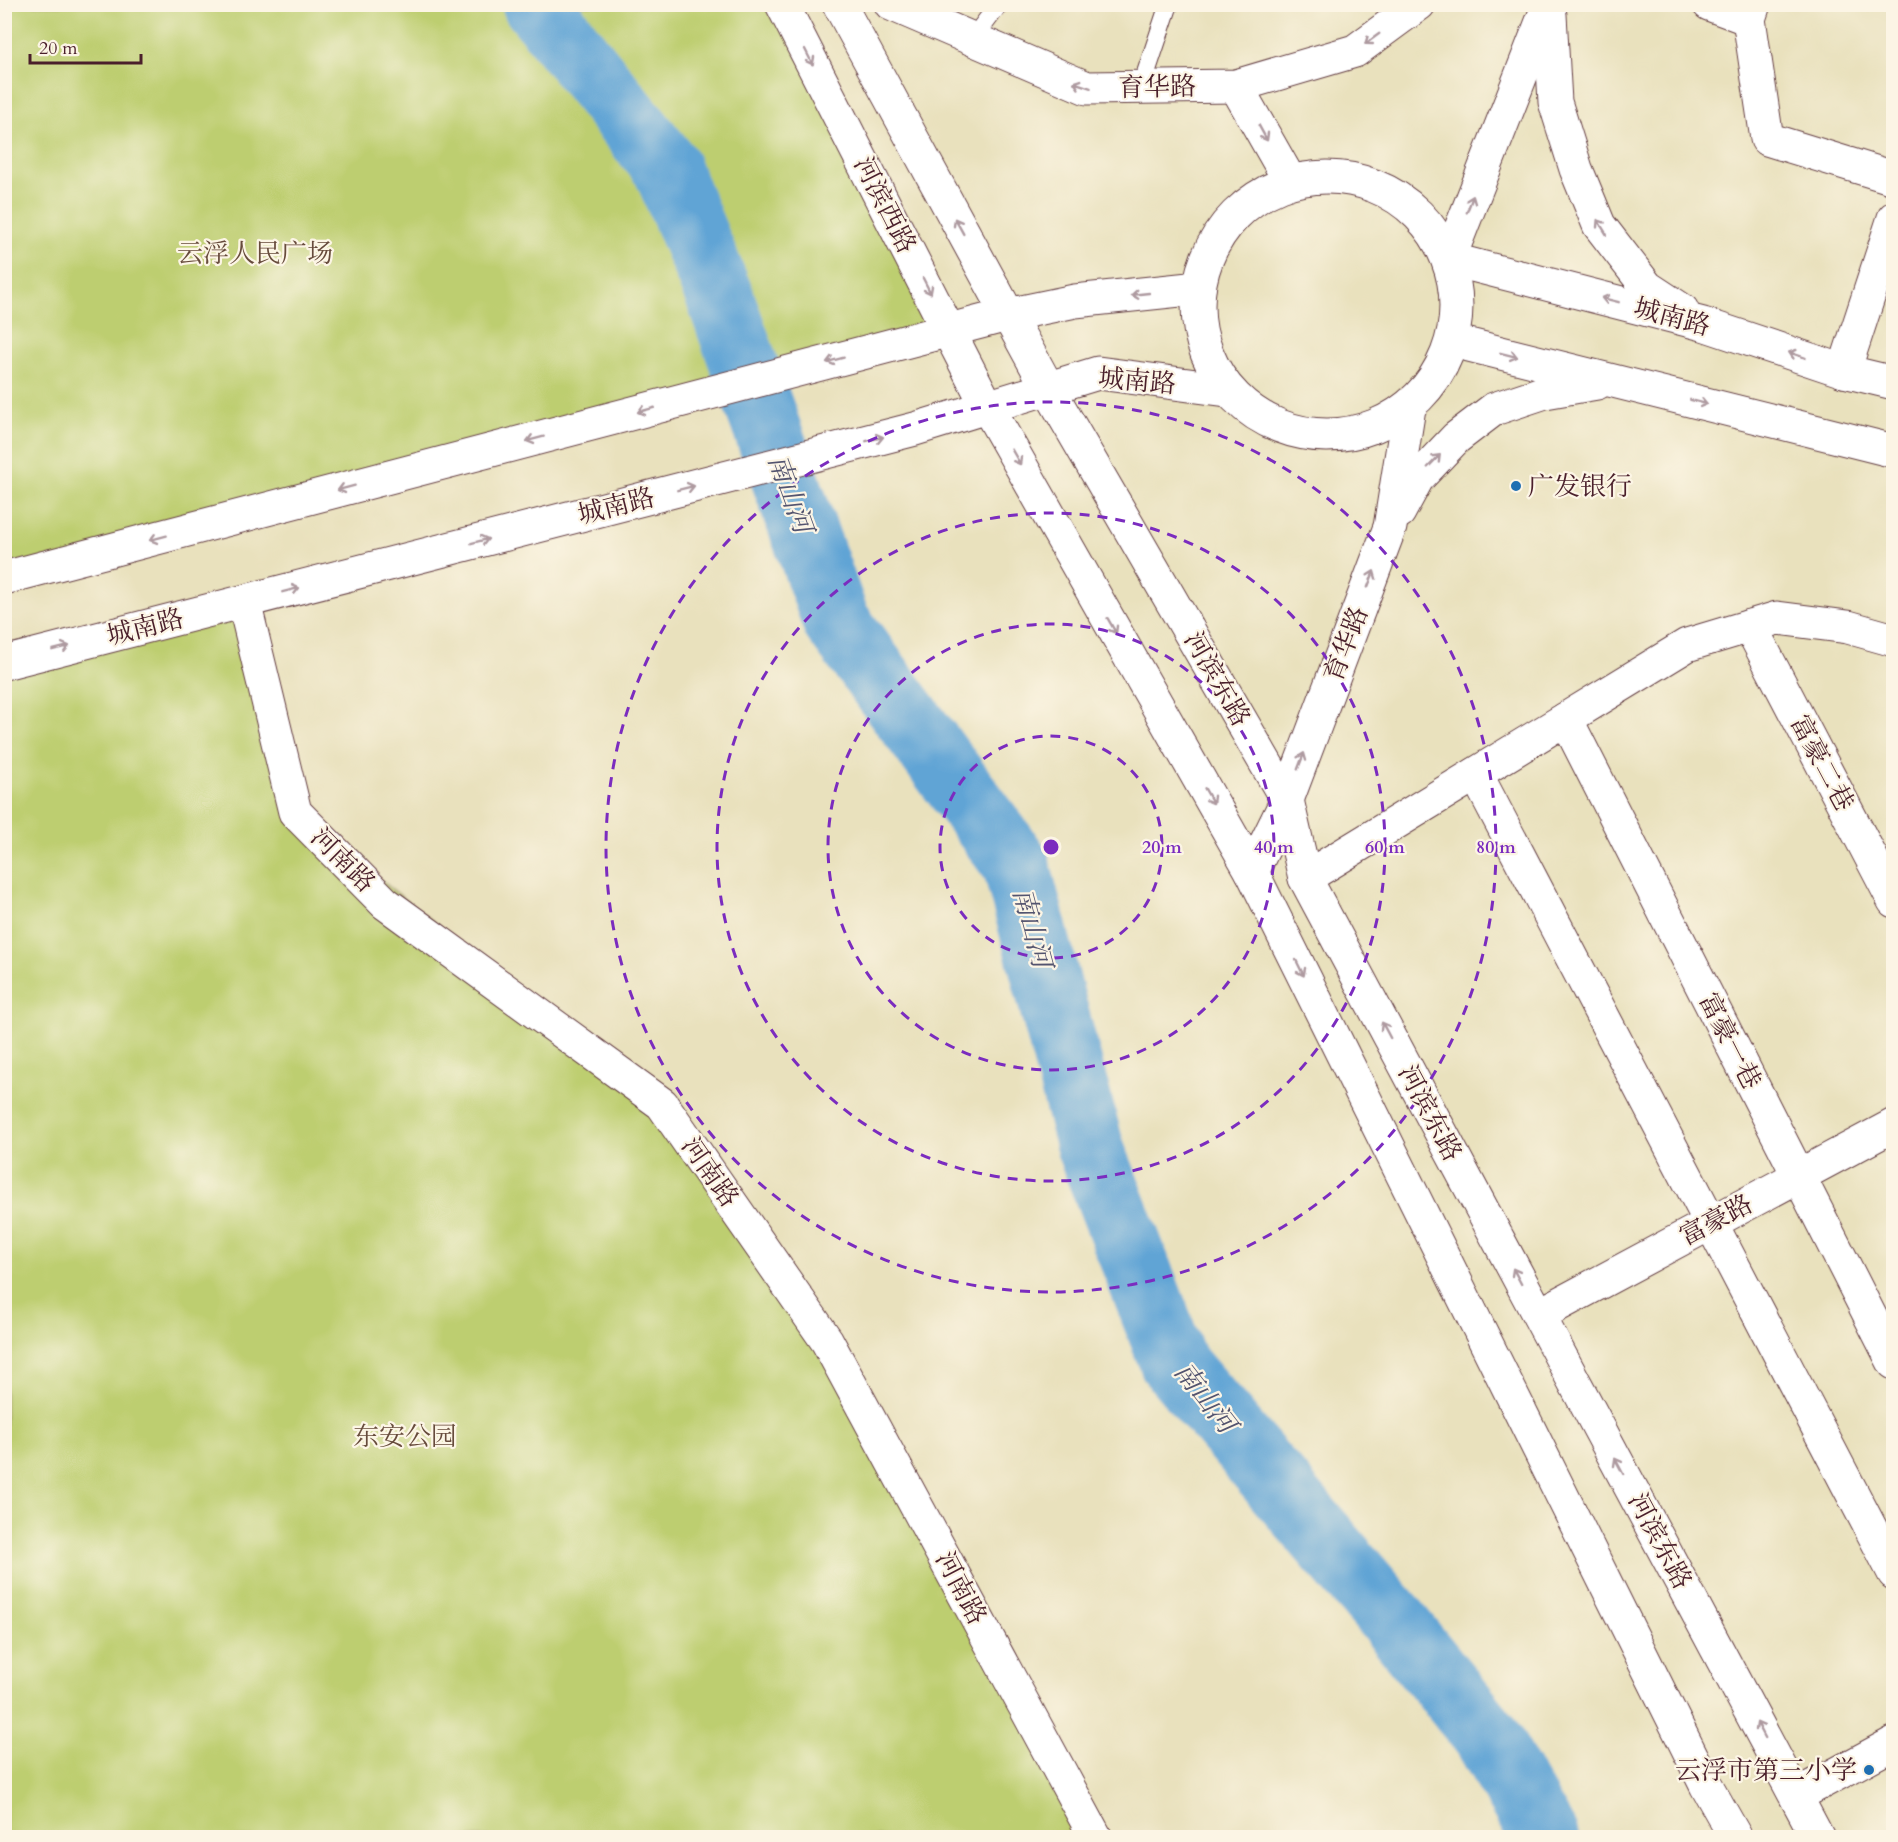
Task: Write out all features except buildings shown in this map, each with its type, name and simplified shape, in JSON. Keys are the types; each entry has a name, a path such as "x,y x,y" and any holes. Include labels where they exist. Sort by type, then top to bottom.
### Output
{"main road":[{"name":"河滨西路","path":"782,4 987,406"},
{"name":"河滨西路","path":"839,4 1048,388"},
{"name":"育华路","path":"891,4 1087,88 1236,86 1355,51 1419,4"},
{"path":"1449,259 1549,4"},
{"path":"1549,4 1555,102 1576,169 1599,225 1647,287 1703,324"},
{"path":"1709,4 1752,12 1767,139 1893,178"},
{"path":"1236,86 1290,181"},
{"name":"城南路","path":"1328,176 1367,182 1401,198 1430,225 1449,259 1457,300 1453,341 1435,378 1408,408 1374,428 1334,436 1294,432 1257,416 1227,390 1213,368 1202,342 1198,315 1199,288 1209,253 1229,222 1257,197 1290,181 1328,176"},
{"path":"1844,371 1893,218"},
{"name":"城南路","path":"1449,259 1703,324 1844,371 1893,384"},
{"path":"4,578 1007,315 1075,301 1199,288"},
{"path":"1453,341 1893,451"},
{"name":"城南路","path":"4,663 915,429 1098,373 1227,390"},
{"path":"1390,527 1417,479 1456,438 1494,409 1545,392 1609,380"},
{"name":"河滨东路","path":"1048,388 1287,800 1305,878 1818,1838"},
{"name":"河滨东路","path":"987,406 1252,872 1706,1785 1736,1838"},
{"name":"育华路","path":"1252,872 1287,800 1390,527 1408,408"},
{"name":"河南路","path":"244,602 296,812 385,903 662,1104 827,1341 1096,1838"},
{"path":"1305,878 1687,645 1777,618 1848,627 1893,640"},
{"name":"富豪二巷","path":"1750,626 1893,901"},
{"name":"富豪一巷","path":"1566,719 1893,1363"},
{"path":"1476,774 1893,1573"},
{"name":"富豪路","path":"1539,1315 1893,1125"},
{"path":"1796,1796 1893,1743"}],"lane":[{"path":"972,40 999,4"},
{"path":"1141,88 1169,4"}],"green space":[{"name":"云浮人民广场","path":"5,5 782,5 949,330 5,573"},
{"name":"东安公园","path":"244,602 295,812 662,1104 827,1341 1096,1837 5,1838 5,663"}],"waterway":[{"name":"南山河","path":"536,4 666,167 719,295 836,621 1016,864 1090,1147 1174,1364 1389,1616 1485,1734 1545,1838"}],"place":[{"name":"广发银行","path":"1516,486"},
{"name":"云浮市第三小学","path":"1869,1770"}]}
